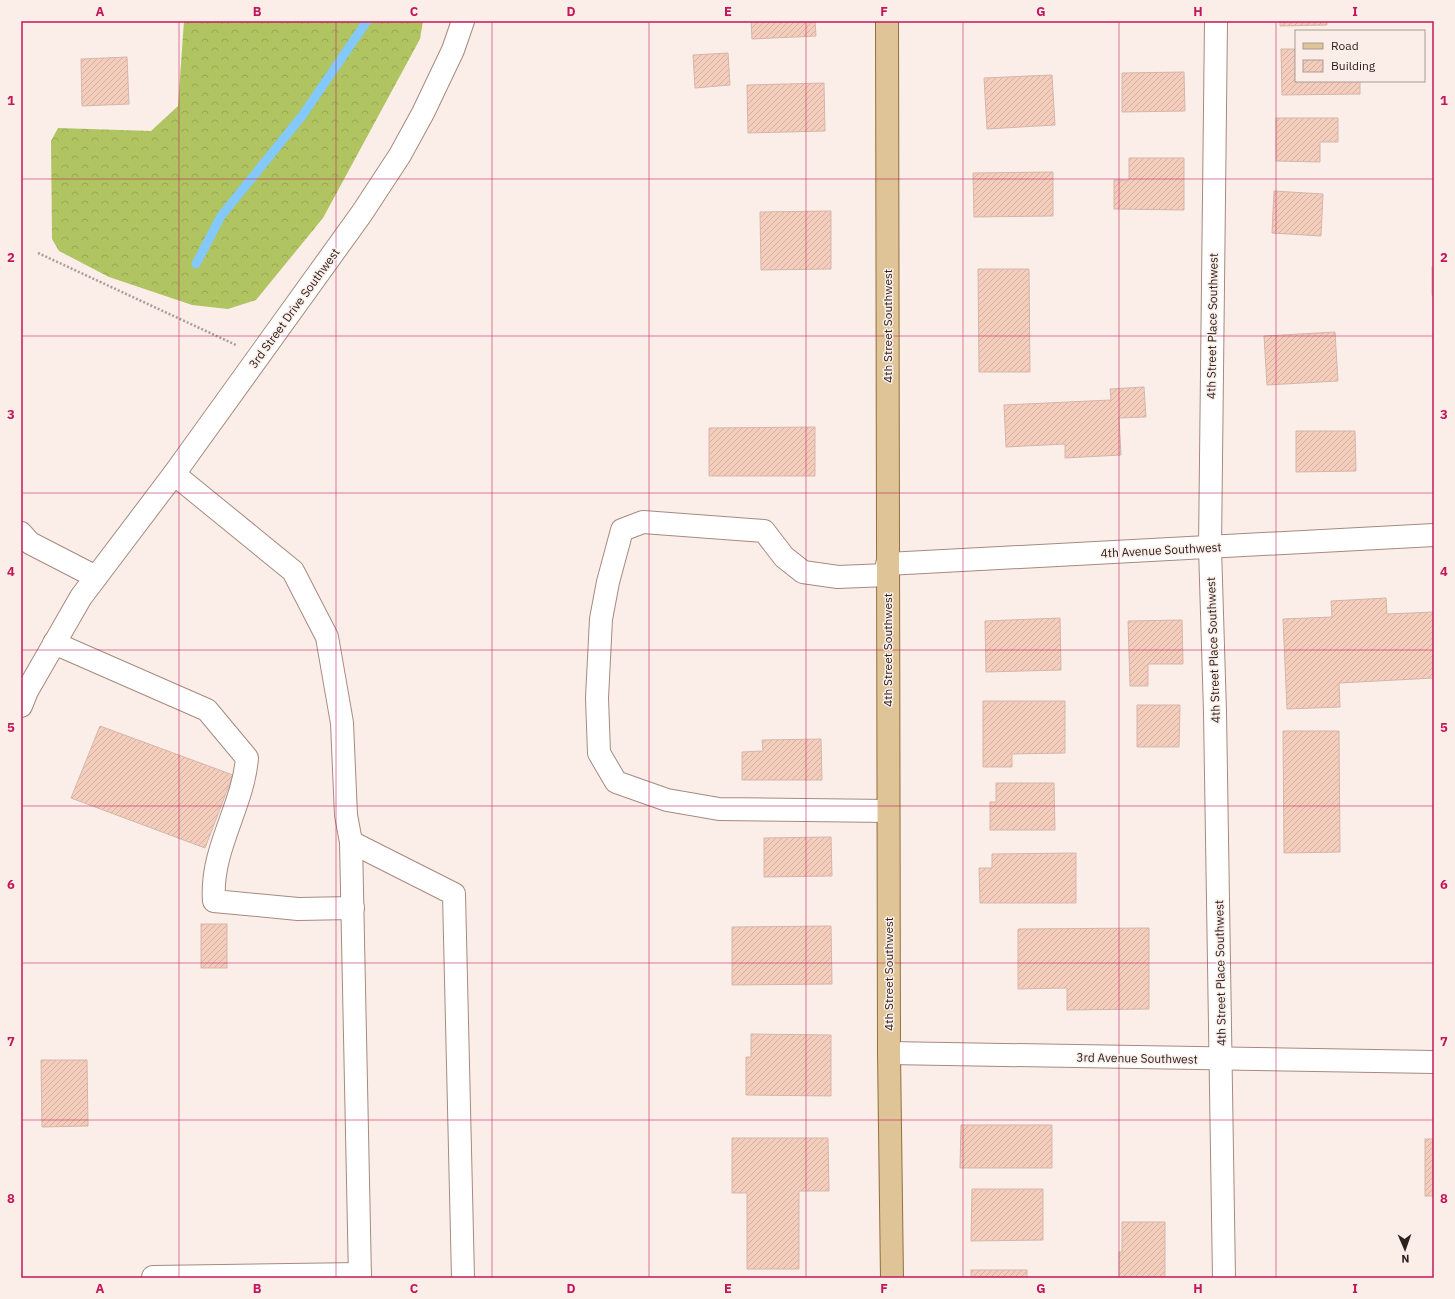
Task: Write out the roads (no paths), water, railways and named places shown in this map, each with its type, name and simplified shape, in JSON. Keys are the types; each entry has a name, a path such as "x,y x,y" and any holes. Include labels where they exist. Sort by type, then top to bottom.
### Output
{"main road":[{"name":"4th Street Southwest","path":"887,21 887,569 889,1053 892,1278"}],"street":[{"name":"3rd Street Drive Southwest","path":"21,706 27,690 80,597 174,474 362,213 400,155 423,113 453,50 463,21"},
{"name":"4th Street Place Southwest","path":"1216,21 1210,548 1216,720 1224,1278"},
{"path":"153,1277 360,1276 351,842 346,815 342,723 326,637 293,571 174,474"},
{"name":"4th Avenue Southwest","path":"888,811 719,809 667,800 616,782 599,753 597,698 601,619 608,582 622,530 643,522 764,531 784,557 803,572 838,577 887,569 1434,535"},
{"path":"21,533 30,543 96,577"},
{"path":"54,643 207,710 246,758 245,778 217,858 213,887 214,901 298,909 352,908"},
{"path":"351,842 454,894 463,1278"},
{"name":"3rd Avenue Southwest","path":"889,1053 1434,1062"}],"waterway":[{"path":"196,264 221,216 302,116 367,21"}]}
